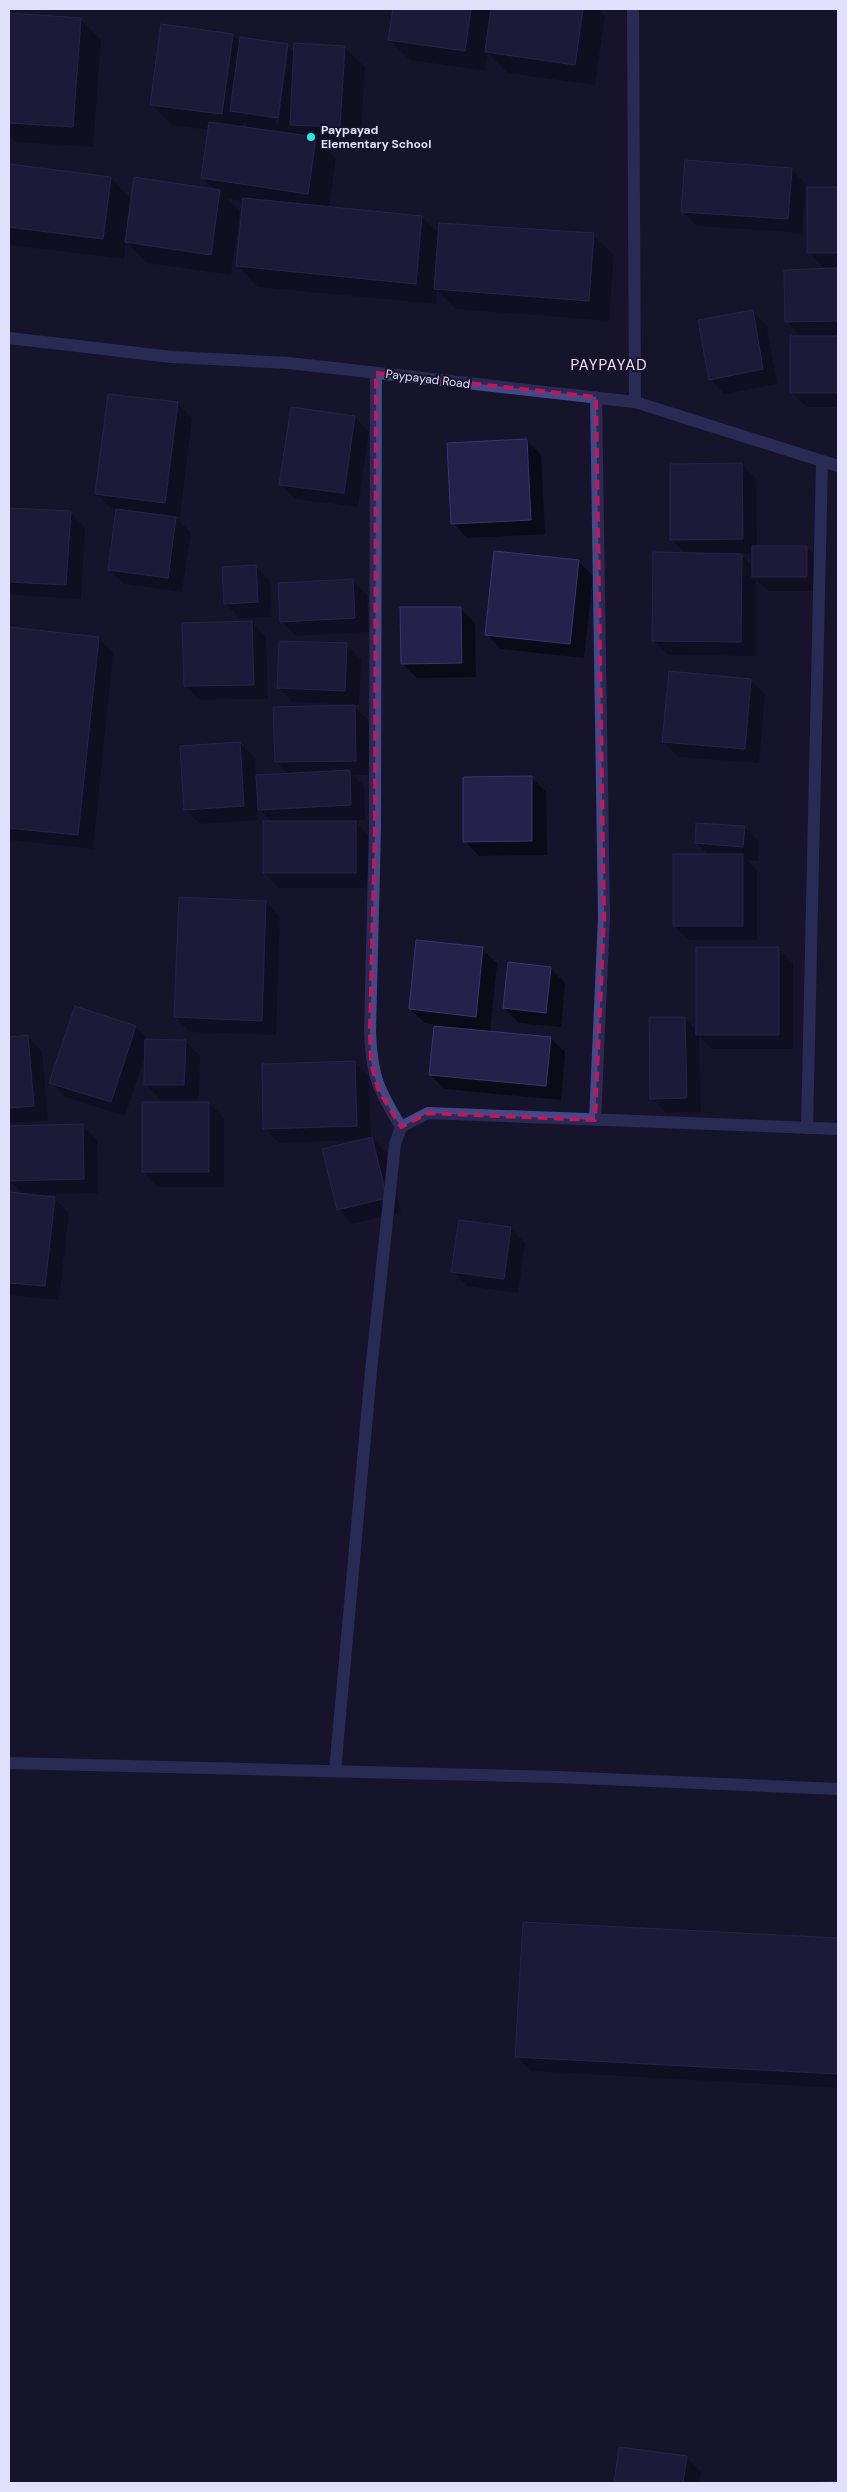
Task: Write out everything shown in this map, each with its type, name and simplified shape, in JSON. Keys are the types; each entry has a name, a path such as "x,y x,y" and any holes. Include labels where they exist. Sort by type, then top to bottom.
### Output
{"street":[{"path":"633,9 635,402"},
{"name":"Paypayad Road","path":"9,338 172,357 289,363 635,402 838,466"},
{"path":"376,373 375,820 370,1032 371,1062 378,1089 401,1127"},
{"path":"595,1120 604,917 596,397"},
{"path":"807,1128 822,461"},
{"path":"335,1771 373,1351 395,1144 401,1127 428,1113 838,1129"},
{"path":"9,1762 556,1777 838,1789"}],"highlighted area":[{"path":"376,373 596,397 604,917 595,1120 428,1113 401,1127 378,1089 371,1062 370,1032 375,829"}],"building":[{"path":"393,9 471,9 465,51 388,40"},
{"path":"491,9 583,9 575,65 485,52"},
{"path":"9,13 81,18 73,127 9,123"},
{"path":"161,24 233,34 222,114 150,105"},
{"path":"240,37 288,44 278,118 230,111"},
{"path":"294,43 345,46 340,127 290,125"},
{"path":"209,122 316,137 308,194 201,178"},
{"path":"685,160 792,168 788,219 681,212"},
{"path":"9,164 111,177 103,239 9,227"},
{"path":"134,177 220,190 211,255 125,242"},
{"path":"807,187 838,187 838,253 807,253"},
{"path":"243,198 422,216 416,284 236,266"},
{"path":"439,223 594,233 589,301 434,289"},
{"path":"838,268 838,321 785,322 784,270"},
{"path":"753,310 763,369 709,380 698,320"},
{"path":"790,336 838,336 838,393 790,393"},
{"path":"108,394 178,402 165,503 95,494"},
{"path":"291,407 355,416 344,493 279,485"},
{"path":"527,439 531,520 451,524 447,443"},
{"path":"742,463 743,539 670,540 670,464"},
{"path":"9,508 71,511 66,585 9,582"},
{"path":"116,509 176,517 168,578 108,570"},
{"path":"752,546 807,546 807,577 752,577"},
{"path":"494,551 579,560 570,644 485,635"},
{"path":"653,552 742,554 741,642 652,641"},
{"path":"256,565 258,602 224,604 222,567"},
{"path":"353,579 355,618 280,622 278,583"},
{"path":"400,607 461,607 462,663 401,664"},
{"path":"252,621 254,685 184,686 182,623"},
{"path":"9,627 99,637 78,835 9,828"},
{"path":"279,641 347,643 345,691 277,688"},
{"path":"669,671 751,679 745,749 662,742"},
{"path":"355,705 356,761 275,762 273,707"},
{"path":"240,742 244,806 184,810 180,746"},
{"path":"350,770 351,805 258,810 256,775"},
{"path":"532,776 532,841 463,842 463,777"},
{"path":"263,821 356,821 356,873 263,873"},
{"path":"696,823 745,826 743,847 695,843"},
{"path":"673,854 743,854 743,926 673,926"},
{"path":"179,897 266,901 262,1021 174,1017"},
{"path":"416,940 483,947 476,1017 409,1009"},
{"path":"696,947 779,947 779,1035 696,1035"},
{"path":"508,962 551,967 546,1013 503,1008"},
{"path":"75,1006 136,1026 111,1102 49,1083"},
{"path":"649,1017 685,1017 687,1098 650,1099"},
{"path":"434,1026 551,1037 546,1086 429,1075"},
{"path":"28,1035 34,1106 9,1108 9,1037"},
{"path":"145,1039 186,1040 184,1085 144,1085"},
{"path":"355,1061 357,1126 263,1129 262,1064"},
{"path":"142,1102 209,1102 209,1172 142,1172"},
{"path":"83,1124 84,1179 9,1181 9,1126"},
{"path":"372,1137 387,1198 337,1210 322,1149"},
{"path":"9,1192 55,1197 45,1286 9,1283"},
{"path":"459,1220 511,1227 504,1279 451,1272"},
{"path":"523,1922 838,1938 838,2074 515,2057"},
{"path":"619,2447 687,2456 683,2483 614,2483"},
{"path":"838,2481 838,2483 807,2483"}],"place":[{"name":"Paypayad Elementary School","path":"311,137"}],"district":[{"name":"PAYPAYAD","path":"609,365"}]}
